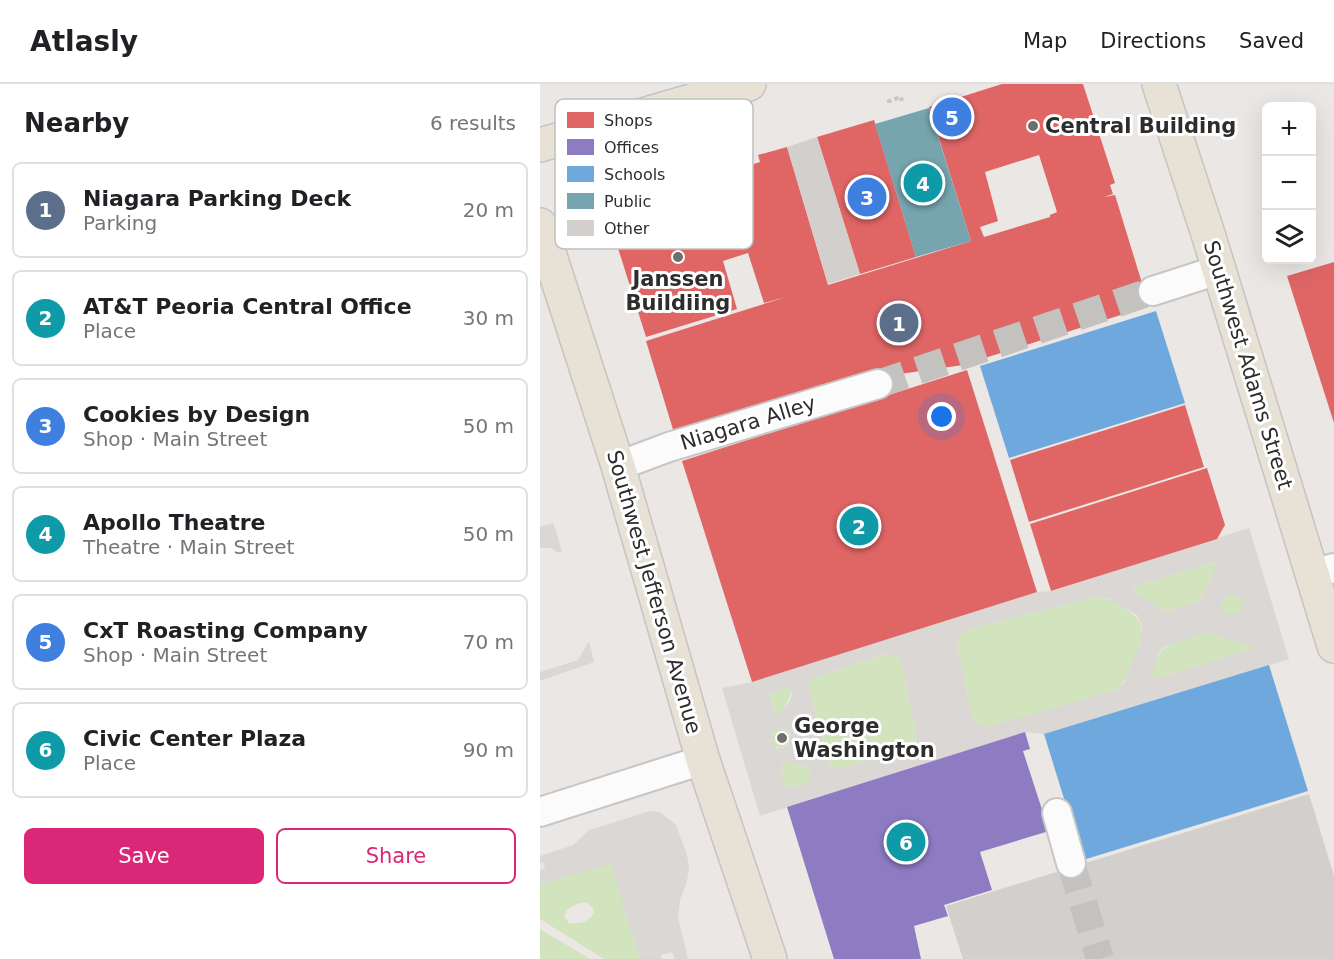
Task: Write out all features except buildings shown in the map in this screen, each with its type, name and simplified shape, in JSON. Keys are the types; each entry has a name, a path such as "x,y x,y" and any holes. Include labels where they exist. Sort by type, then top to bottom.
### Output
{"main road":[{"path":"698,99 749,84"},
{"name":"Southwest Adams Street","path":"1159,84 1218,270 1323,571 1334,646"},
{"path":"540,145 555,141"},
{"name":"Southwest Jefferson Avenue","path":"540,225 618,466 703,760 770,959"}],"street":[{"path":"1153,291 1218,270"},
{"name":"Niagara Alley","path":"618,466 669,447 878,384"},
{"path":"540,812 703,760"},
{"path":"1057,813 1071,863"}],"path":[{"path":"889,103 901,97 902,101"}],"green space":[{"path":"1220,561 1204,594 1198,601 1168,611 1159,608 1133,590 1135,586"},
{"path":"1231,594 1239,597 1242,605 1239,613 1231,616 1223,613 1220,605 1223,597"},
{"path":"1095,597 1112,601 1130,612 1136,617 1141,628 1135,658 1119,687 1116,690 988,728 978,723 972,717 957,645 961,635 968,629"},
{"path":"1202,633 1257,648 1154,679 1151,677 1157,657 1162,651 1168,646"},
{"path":"887,654 896,655 901,661 917,739 913,746 841,769 832,767 828,763 809,689 810,682 813,678"},
{"path":"786,688 793,690 782,713 778,715 773,711 770,696"},
{"path":"776,728 784,728 790,734 790,742 784,748 776,748 770,742 770,734"},
{"path":"789,761 806,767 811,775 809,783 795,788 786,785 781,770 782,764"},
{"path":"611,863 640,959 604,959 540,919 540,884","holes":["579,903 587,903 593,908 594,913 589,919 569,923 564,916 567,909"]},
{"path":"540,929 590,959 540,959"}],"shaded area":[{"path":"553,523 562,552 551,548 540,548 540,527"},
{"path":"1249,528 1289,659 1044,734 1025,732 760,816 722,688 752,682 1037,592 1053,591","holes":["1219,561 1204,594 1198,601 1168,611 1159,608 1133,590 1135,586","1233,594 1241,600 1238,613 1228,615 1222,611 1221,604 1226,595","1095,597 1108,599 1137,615 1142,627 1140,644 1124,683 1116,690 988,727 978,723 972,717 957,645 961,635 968,629","1202,633 1256,648 1154,679 1151,677 1159,652 1164,647","886,654 896,656 901,661 917,739 913,746 841,769 832,767 828,763 809,689 813,678","786,688 793,690 782,713 778,714 773,711 770,696","779,728 785,729 790,734 789,744 783,748 776,748 770,740 773,731","789,761 806,767 811,775 809,782 795,788 786,785 781,770 782,764"]},
{"path":"589,641 594,662 540,681 540,672 578,660"},
{"path":"650,811 660,812 676,825 687,855 689,867 687,881 680,900 678,918 688,959 675,959 672,952 661,955 662,959 640,959 611,864 540,884 540,870 545,868 543,862 540,863 540,856 573,845 589,830"}],"tunnel":[{"path":"878,384 1153,291"},
{"path":"1071,863 1100,959"}],"place":[{"name":"CxT Roasting Company","path":"952,117"},
{"name":"Central Building","path":"1033,126"},
{"name":"Apollo Theatre","path":"923,183"},
{"name":"Cookies by Design","path":"867,197"},
{"name":"Janssen Buildiing","path":"678,257"},
{"name":"Niagara Parking Deck","path":"899,323"},
{"name":"AT&T Peoria Central Office","path":"859,526"},
{"name":"George Washington","path":"782,738"},
{"name":"Civic Center Plaza","path":"906,842"}]}
